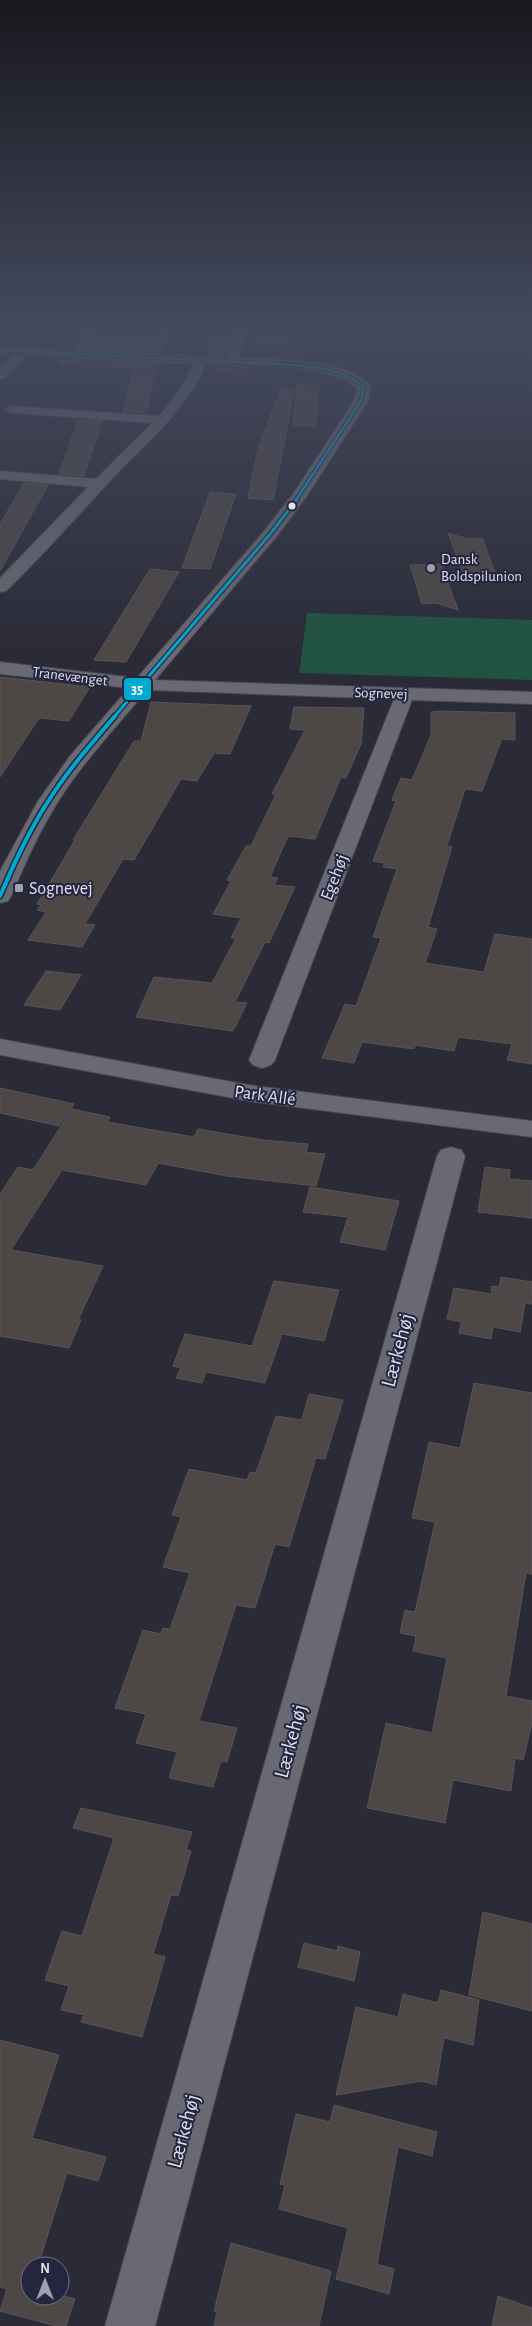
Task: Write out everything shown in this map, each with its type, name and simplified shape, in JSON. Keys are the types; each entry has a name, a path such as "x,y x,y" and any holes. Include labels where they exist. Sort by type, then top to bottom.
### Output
{"street":[{"path":"0,587 18,571 147,437"},
{"path":"0,896 17,858 48,801 77,760 271,533 299,496 337,437"},
{"path":"0,475 100,484"},
{"path":"0,568 18,571"},
{"name":"Tranevænget","path":"0,668 140,684"},
{"name":"Sognevej","path":"140,684 532,698"},
{"name":"Egehøj","path":"262,1060 405,694"},
{"name":"Park Allé","path":"0,1047 249,1094 532,1129"},
{"name":"Lærkehøj","path":"130,2326 451,1156"}],"green space":[{"path":"307,613 532,620 532,680 299,673"}],"building":[{"path":"72,437 97,437 84,476 59,474"},
{"path":"263,437 285,437 273,500 248,498 258,449"},
{"path":"24,483 48,485 0,571 0,524"},
{"path":"210,492 236,494 210,569 182,568"},
{"path":"448,533 468,539 482,538 496,575 464,575"},
{"path":"441,564 458,610 436,603 422,604 410,565"},
{"path":"150,569 179,572 126,662 94,660"},
{"path":"0,677 90,687 69,721 39,718 0,777"},
{"path":"151,702 251,706 230,754 214,753 197,781 181,779 134,860 123,859 85,924 95,925 82,947 28,940 46,912 37,910 41,905 37,904 75,840 73,840 134,741 141,741"},
{"path":"294,707 364,708 361,744 346,778 341,777 315,839 288,836 270,877 278,878 274,885 295,887 269,943 265,942 235,1002 247,1003 233,1031 136,1017 154,977 212,983 236,938 231,938 241,918 213,914 231,881 227,880 246,846 251,846 276,794 272,794 305,730 290,729"},
{"path":"431,712 515,713 515,740 502,739 482,791 465,789 447,846 452,847 428,927 437,929 425,963 484,972 495,934 532,939 532,1064 507,1060 512,1044 458,1037 454,1051 415,1045 414,1049 362,1042 354,1063 322,1058 345,1004 356,1006 381,938 373,937 397,869 383,867 385,863 373,861 396,801 392,800 401,778 412,780 431,735"},
{"path":"46,971 81,975 60,1010 24,1005"},
{"path":"0,1088 74,1104 59,1126 0,1113"},
{"path":"72,1109 110,1117 107,1122 194,1137 198,1129 263,1140 308,1144 306,1152 325,1154 316,1186 227,1176 158,1163 146,1185 62,1170 11,1250 103,1266 78,1320 81,1320 69,1348 0,1336 0,1194 18,1167 33,1170"},
{"path":"485,1167 510,1170 509,1179 532,1181 532,1218 478,1212"},
{"path":"310,1187 399,1201 385,1250 340,1242 348,1217 303,1212"},
{"path":"501,1277 532,1282 532,1304 525,1303 520,1332 493,1327 491,1339 459,1333 461,1322 447,1319 454,1288 491,1294 492,1286 499,1287"},
{"path":"274,1281 339,1290 324,1341 282,1334 265,1383 206,1372 202,1383 176,1378 181,1368 173,1366 185,1334 252,1346"},
{"path":"474,1383 532,1393 532,1574 526,1573 506,1696 532,1701 532,1723 523,1760 515,1758 511,1791 453,1780 445,1823 367,1808 386,1723 432,1733 447,1658 413,1651 416,1636 400,1633 405,1610 415,1612 435,1522 412,1518 429,1442 460,1448"},
{"path":"309,1394 343,1400 325,1459 316,1458 289,1547 275,1544 255,1608 236,1605 199,1721 237,1728 227,1762 221,1761 213,1787 169,1778 177,1752 136,1743 146,1714 115,1708 143,1630 161,1634 163,1628 170,1629 190,1573 163,1567 181,1517 172,1515 189,1469 247,1480 250,1472 256,1473 276,1416 302,1420"},
{"path":"81,1808 192,1832 186,1850 191,1851 178,1896 171,1895 153,1954 165,1957 142,2037 81,2022 84,2015 61,2010 69,1986 45,1980 62,1931 82,1936 114,1838 73,1828"},
{"path":"483,1912 532,1924 532,2011 469,1995"},
{"path":"304,1943 337,1951 338,1946 360,1952 354,1981 298,1967"},
{"path":"441,1990 479,2000 473,2045 444,2038 436,2085 422,2081 336,2095 356,2007 398,2017 403,1994 438,2003"},
{"path":"0,2040 59,2055 32,2138 106,2157 98,2181 67,2173 41,2256 20,2256 20,2306 70,2306 70,2298 75,2299 66,2326 56,2326 0,2311 7,2289 0,2287"},
{"path":"334,2105 437,2132 432,2156 398,2147 377,2264 394,2269 389,2294 336,2279 348,2228 279,2209 285,2185 280,2184 296,2114 330,2122"},
{"path":"231,2243 331,2271 319,2326 214,2326 217,2312 214,2311"},
{"path":"498,2296 532,2308 532,2326 492,2326"}],"transit line":[{"name":"35","path":"0,896 17,858 48,801 77,760 271,533 299,496 338,437"}],"place":[{"name":"Dansk Boldspilunion","path":"431,568"},
{"name":"Sognevej","path":"19,888"}]}
